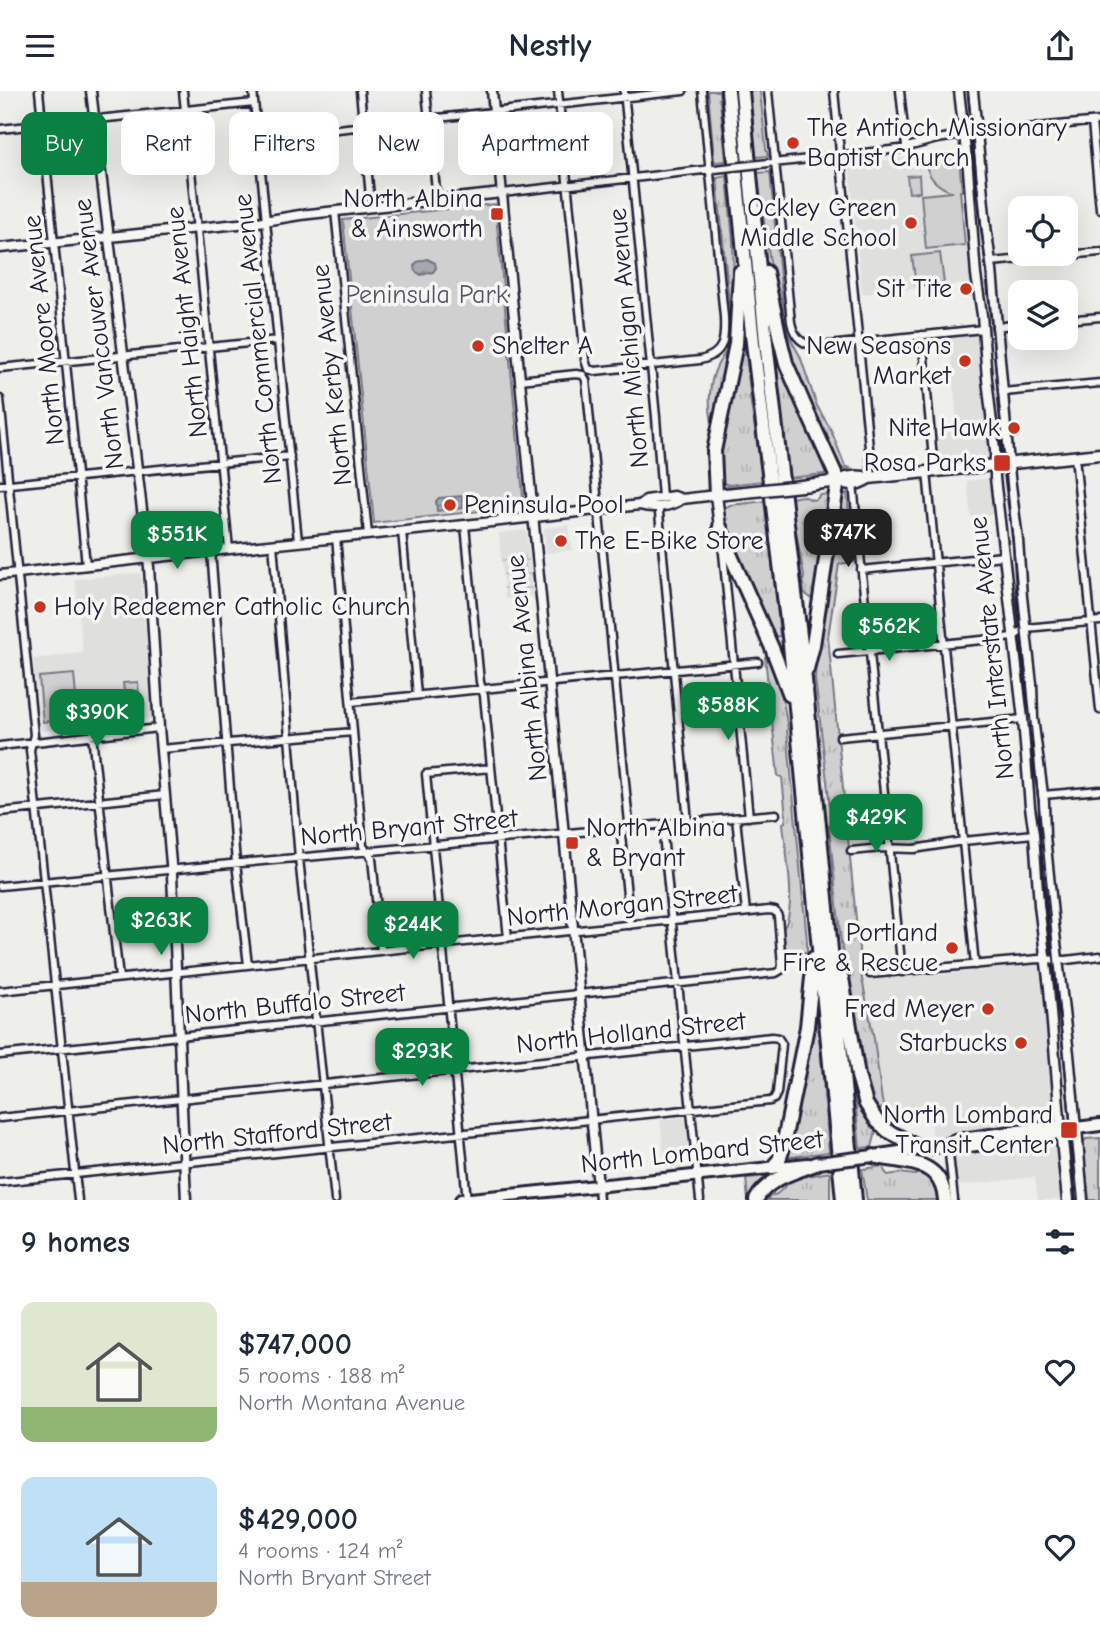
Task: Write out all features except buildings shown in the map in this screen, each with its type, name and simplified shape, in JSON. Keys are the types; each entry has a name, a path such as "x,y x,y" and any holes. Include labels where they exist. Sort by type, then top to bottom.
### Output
{"highway":[{"path":"728,91 756,368 787,618 843,1200"},
{"path":"742,91 777,451 805,680 855,1200"},
{"path":"754,216 786,363 837,482 813,645 805,680"},
{"path":"716,495 714,451 736,344 743,244"},
{"path":"720,527 796,711"},
{"path":"774,1167 782,1151 804,1046 817,929"},
{"path":"830,939 837,946 858,1076 866,1104 877,1121 888,1131 922,1149"},
{"path":"849,1131 855,1145 863,1200"},
{"path":"873,1156 915,1163 927,1168 940,1182 945,1200"},
{"path":"756,1200 771,1182 818,1163"},
{"path":"836,1200 841,1170"}],"main road":[{"path":"720,527 716,495 837,482 846,477 870,478 1100,454"},
{"path":"837,482 847,485 870,478"},
{"name":"North Lombard Street","path":"461,1200 818,1163 948,1145 955,1148 1100,1125"},
{"name":"North Interstate Avenue","path":"1076,1128 1082,1200"},
{"name":"North Interstate Avenue","path":"1061,1130 1068,1200"}],"street":[{"name":"North Moore Avenue","path":"39,91 41,112"},
{"name":"North Vancouver Avenue","path":"91,91 93,112"},
{"name":"North Haight Avenue","path":"183,91 229,549"},
{"name":"North Commercial Avenue","path":"253,91 298,541"},
{"path":"360,91 362,112"},
{"path":"426,91 428,112"},
{"name":"North Albina Avenue","path":"492,91 495,112"},
{"path":"558,91 629,823 621,835 630,925"},
{"path":"495,112 625,94 683,91"},
{"path":"520,380 708,358 721,347 725,330 712,169 702,91"},
{"path":"768,91 772,163 790,323 797,337 813,346 983,329"},
{"path":"834,91 870,478"},
{"path":"900,91 906,147"},
{"name":"North Interstate Avenue","path":"959,91 1003,556 1023,719 1061,1130"},
{"name":"North Interstate Avenue","path":"973,91 1033,718 1076,1128"},
{"name":"North Michigan Avenue","path":"625,94 651,365 661,502 659,513 688,822"},
{"path":"107,118 254,103"},
{"path":"0,248 772,163 906,147 978,133 1100,121"},
{"path":"1092,122 1100,209"},
{"path":"0,129 21,126"},
{"name":"North Moore Avenue","path":"47,175 86,565"},
{"name":"North Vancouver Avenue","path":"101,175 148,559 172,870 187,1200"},
{"path":"368,175 371,207"},
{"path":"435,175 437,200"},
{"name":"North Albina Avenue","path":"500,175 599,1200"},
{"name":"North Kerby Avenue","path":"335,211 368,534"},
{"path":"990,262 1100,252"},
{"path":"1078,319 1100,317"},
{"path":"996,327 1008,326"},
{"path":"922,335 935,563 975,965"},
{"path":"0,368 278,340"},
{"path":"1003,392 1100,383"},
{"path":"0,399 34,735 30,750 78,1200"},
{"path":"0,485 290,456"},
{"path":"1075,456 1100,710"},
{"path":"853,484 902,972"},
{"path":"0,575 533,516 640,505 646,507 661,502 676,504 682,499 716,495"},
{"path":"465,525 508,938"},
{"path":"720,527 749,817"},
{"path":"401,531 417,695"},
{"path":"337,537 363,846 372,858 381,951"},
{"path":"273,544 299,857 335,1200"},
{"path":"211,551 236,863 248,965"},
{"path":"861,570 1003,556"},
{"path":"838,654 1013,637 1026,628 1100,621"},
{"path":"351,702 758,662"},
{"path":"840,737 1023,719"},
{"path":"0,746 159,728"},
{"path":"161,749 353,732"},
{"path":"92,735 119,978"},
{"path":"467,1200 426,774 491,768"},
{"path":"1043,795 1100,790"},
{"path":"0,812 165,795"},
{"name":"North Bryant Street","path":"0,886 776,814"},
{"path":"736,818 746,912"},
{"path":"662,825 700,1200"},
{"path":"851,851 914,849 1034,834"},
{"name":"North Morgan Street","path":"0,991 769,910 775,911 778,916 781,970"},
{"path":"870,974 1100,956"},
{"name":"North Buffalo Street","path":"0,1055 776,973 781,970"},
{"name":"North Holland Street","path":"0,1118 772,1037 778,1038 782,1044 777,1093 774,1099"},
{"name":"North Stafford Street","path":"0,1182 774,1099"},
{"path":"948,1145 954,1200"}],"shaded area":[{"name":"Ockley Green Middle School","path":"960,152 973,283 862,294 849,164"},
{"path":"974,333 980,337 991,454 941,464 937,460 935,434 958,431 949,336"},
{"path":"991,478 995,514 971,517 967,481"},
{"path":"569,525 572,550 546,553 544,528"},
{"path":"526,530 529,555 501,558 499,533"},
{"path":"529,555 533,596 505,599 501,558"},
{"path":"141,573 152,719 41,731 33,659 83,653 75,579"},
{"path":"1037,965 1044,970 1054,1122 933,1140 930,1113 899,1116 887,1110 882,1101 874,1039 862,979"},
{"path":"685,1117 689,1155 664,1157 660,1120"},
{"path":"1056,1139 1059,1142 1066,1200 1038,1200 1035,1177 956,1186 955,1152"}],"green space":[{"path":"708,91 719,91 726,161 715,162 714,159"},
{"path":"749,91 760,91 768,156 756,157"},
{"path":"955,155 959,158 965,245 926,249 921,195 953,192 933,180 925,159"},
{"path":"770,172 785,329 800,356 817,406 831,430 845,466 850,468 847,470 841,470 836,465 786,350 779,324 757,173"},
{"path":"919,175 920,192 909,193 907,176"},
{"path":"727,176 733,242 735,322 722,389 712,422 712,379 731,338 717,178"},
{"name":"Peninsula Park","path":"495,204 524,506 374,523 343,220"},
{"path":"940,253 944,283 916,286 912,256"},
{"path":"739,346 744,346 747,362 763,481 729,485 722,483 721,449"},
{"path":"781,360 793,394 827,468 824,474 789,478 776,361"},
{"path":"847,493 854,562 839,564 828,637 862,979 885,1106 875,1113 868,1099 841,943 829,826 832,825 815,678 840,500"},
{"path":"832,494 814,600 804,593 804,576 790,498 803,496 814,500 819,495"},
{"path":"766,501 780,636 772,638 736,558 724,508"},
{"path":"770,656 781,689 788,729 807,941 807,952 786,954 783,929 790,907 790,893 783,823 786,817 782,777 778,776 765,657"},
{"path":"74,674 78,718 43,722 39,677"},
{"path":"138,682 140,716 127,718 123,683"},
{"path":"812,1021 816,1021 820,1045 829,1152 784,1158"},
{"path":"853,1078 877,1128 872,1147 860,1148"},
{"path":"1100,1138 1100,1200 1089,1200 1083,1143 1086,1139"},
{"path":"883,1166 888,1175 915,1175 923,1171 936,1185 941,1200 867,1200 862,1169"},
{"path":"830,1172 830,1200 761,1200 777,1194 791,1179"},
{"path":"772,1176 760,1184 751,1200 748,1200 746,1178"}],"water":[{"path":"427,259 435,263 436,268 433,272 421,275 415,271 414,266"},
{"name":"Peninsula Pool","path":"462,496 463,508 437,511 436,501 439,498"}],"tram line":[{"path":"968,91 1078,1200"}],"place":[{"name":"The Antioch Missionary Baptist Church","path":"793,143"},
{"name":"North Albina & Ainsworth","path":"497,214"},
{"name":"Ockley Green Middle School","path":"911,223"},
{"name":"Sit Tite","path":"966,289"},
{"name":"Shelter A","path":"478,346"},
{"name":"New Seasons Market","path":"965,361"},
{"name":"Nite Hawk","path":"1014,428"},
{"name":"Rosa Parks","path":"1002,463"},
{"name":"Peninsula Pool","path":"450,505"},
{"name":"The E-Bike Store","path":"561,541"},
{"name":"Holy Redeemer Catholic Church","path":"40,607"},
{"name":"North Albina & Bryant","path":"572,843"},
{"name":"Portland Fire & Rescue","path":"952,948"},
{"name":"Fred Meyer","path":"988,1009"},
{"name":"Starbucks","path":"1021,1043"},
{"name":"North Lombard Transit Center","path":"1069,1130"}]}
